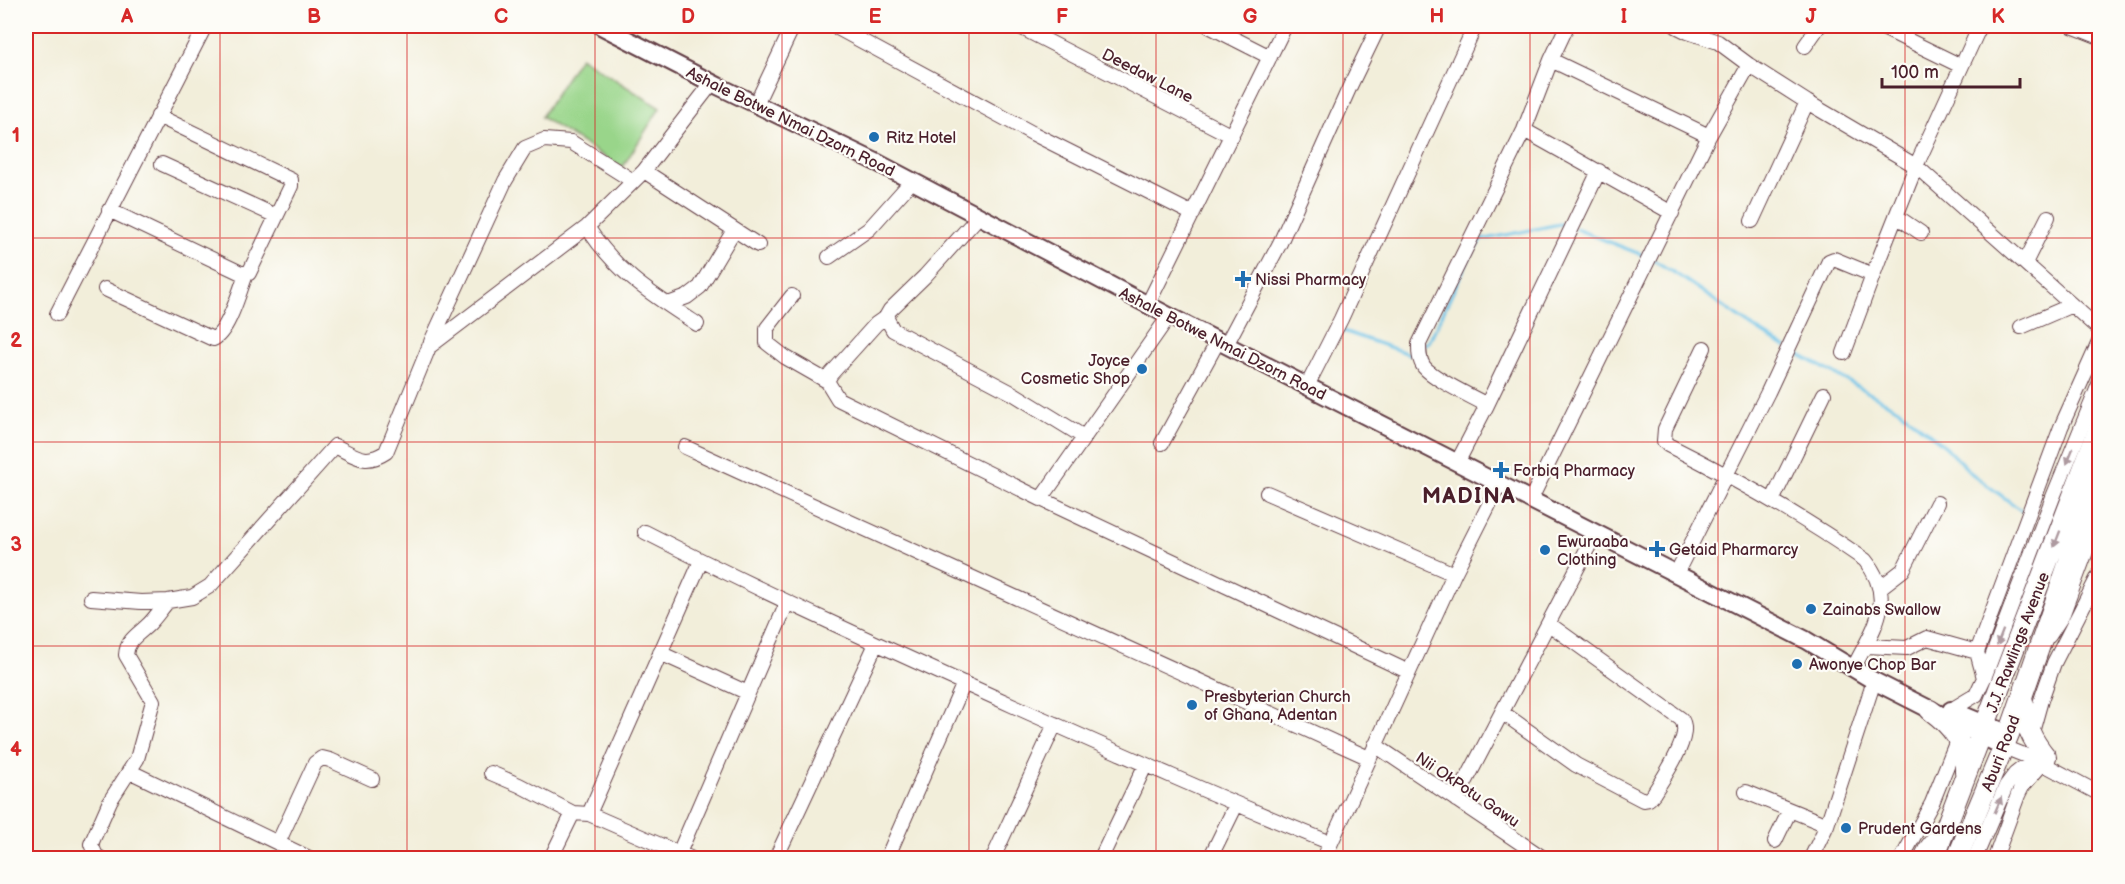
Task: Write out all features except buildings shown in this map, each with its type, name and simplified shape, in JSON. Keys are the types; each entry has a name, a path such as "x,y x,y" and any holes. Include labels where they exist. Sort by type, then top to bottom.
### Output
{"highway":[{"name":"J.J. Rawlings Avenue","path":"1934,858 1965,776 1995,735 2012,655 2092,431"},
{"name":"J.J. Rawlings Avenue","path":"2039,646 2100,473"},
{"name":"Aburi Road","path":"1957,858 1983,796 1995,735 2023,693 2039,646"},
{"path":"2023,693 2024,718 2044,763"},
{"path":"1930,710 1947,722 1958,738 1966,759 1965,776"}],"main road":[{"name":"Ashale Botwe Nmai Dzorn Road","path":"601,26 912,181 1169,316 1851,664"},
{"path":"1851,664 1874,681 1930,710 1995,735"},
{"path":"1851,664 1903,684 1995,735"}],"street":[{"path":"57,314 205,26"},
{"path":"756,104 793,26"},
{"path":"834,26 1032,134 1193,214"},
{"name":"Deedaw Lane","path":"1018,26 1232,136"},
{"path":"1209,26 1270,57"},
{"path":"1148,304 1285,26"},
{"path":"1162,443 1280,243 1379,26"},
{"path":"1307,386 1341,319 1475,26"},
{"path":"1487,405 1432,375 1423,366 1419,350 1524,130 1567,26"},
{"path":"1805,46 1819,26"},
{"path":"1879,26 1961,66"},
{"path":"1844,353 1916,166 1980,26"},
{"path":"2072,26 2100,37"},
{"path":"1685,28 1718,42 1807,102 1916,166 2100,330"},
{"path":"1551,60 1709,136"},
{"path":"1530,501 1709,136 1749,65"},
{"path":"429,347 587,227 644,171 712,83"},
{"path":"1752,221 1807,102"},
{"path":"105,289 213,339 218,337 227,323 246,274 249,273 291,186 291,180 158,116"},
{"path":"1524,130 1672,213"},
{"path":"91,598 141,602 192,597 210,585 335,446 363,460 375,459 386,452 429,347 505,182 525,148 544,140 571,142 633,181"},
{"path":"162,164 276,216"},
{"path":"644,171 758,245"},
{"path":"1457,463 1599,171"},
{"path":"829,257 868,229 912,181"},
{"path":"109,210 246,274"},
{"path":"827,381 876,324 886,317 979,216"},
{"path":"1896,216 1921,233"},
{"path":"2025,263 2049,217"},
{"path":"587,227 611,260 632,280 697,324"},
{"path":"668,304 687,297 700,287 734,230"},
{"path":"1676,574 1768,392 1828,261 1834,259 1873,274"},
{"path":"792,296 767,328 767,344 827,381 838,399 1041,499 1409,672"},
{"path":"2021,327 2072,305"},
{"path":"1041,499 1169,316"},
{"path":"886,317 893,330 1014,394 1084,437"},
{"path":"1984,678 1977,652 2061,427 2100,340"},
{"path":"1704,348 1665,429 1664,436 1668,445 1726,474 1772,501 1864,560 1875,573 1881,586 1876,624 1867,646 1851,664"},
{"path":"1953,712 1956,707 1976,695 1984,678 2092,431 2100,382"},
{"path":"1772,501 1824,394"},
{"name":"Nii OkPotu Gawu","path":"685,447 1372,752 1456,800 1543,858"},
{"path":"645,532 787,603 1236,805 1329,853 1372,752 1454,574 1499,485"},
{"path":"1267,493 1454,574"},
{"path":"1881,586 1903,570 1937,503"},
{"path":"2039,646 2062,616 2100,514"},
{"path":"1456,800 1595,534"},
{"path":"589,814 700,561"},
{"path":"2031,736 2054,663 2100,573"},
{"path":"100,858 96,856 91,844 110,801 137,759 153,701 126,655 127,646 168,601"},
{"path":"490,773 573,813 589,814 663,853 684,856 748,693 787,603"},
{"path":"1503,713 1576,765 1643,800 1649,799 1654,793 1683,741 1685,730 1681,719 1549,624"},
{"path":"1867,646 1907,648 1927,638 1977,652"},
{"path":"776,858 876,644"},
{"path":"660,653 748,693"},
{"path":"1811,858 1827,825 1874,681"},
{"path":"887,858 964,683"},
{"path":"993,858 1055,724"},
{"path":"1995,735 2100,794"},
{"path":"1902,858 1932,803 1958,738"},
{"path":"278,843 315,763 321,758 372,779"},
{"path":"1999,856 2018,795 2022,787 2044,763"},
{"path":"1975,858 2006,786 2015,774 2044,763 2100,785"},
{"path":"1101,858 1145,766"},
{"path":"129,771 309,858"},
{"path":"1746,792 1827,825"},
{"path":"1210,858 1236,805"},
{"path":"1775,841 1790,810"},
{"path":"550,858 573,813"},
{"path":"1921,858 1926,848 1947,823"},
{"path":"1985,836 1999,856"}],"green space":[{"path":"580,57 660,108 622,168 541,117"}],"waterway":[{"path":"1425,344 1429,342 1469,258 1481,240 1560,224 1569,227"},
{"path":"1576,229 1645,256"},
{"path":"1653,260 1752,327 1786,347"},
{"path":"1343,331 1409,354 1414,351"},
{"path":"1791,350 1900,410 1946,447 1971,473 2022,511"}],"place":[{"name":"Ritz Hotel","path":"874,137"},
{"name":"Nissi Pharmacy","path":"1243,279"},
{"name":"Joyce Cosmetic Shop","path":"1142,369"},
{"name":"Forbiq Pharmacy","path":"1501,470"},
{"name":"Getaid Pharmarcy","path":"1657,549"},
{"name":"Ewuraaba Clothing","path":"1545,550"},
{"name":"Zainabs Swallow","path":"1811,609"},
{"name":"Awonye Chop Bar","path":"1797,664"},
{"name":"Presbyterian Church of Ghana, Adentan","path":"1192,705"},
{"name":"Prudent Gardens","path":"1846,828"}],"district":[{"name":"MADINA","path":"1469,495"}]}
